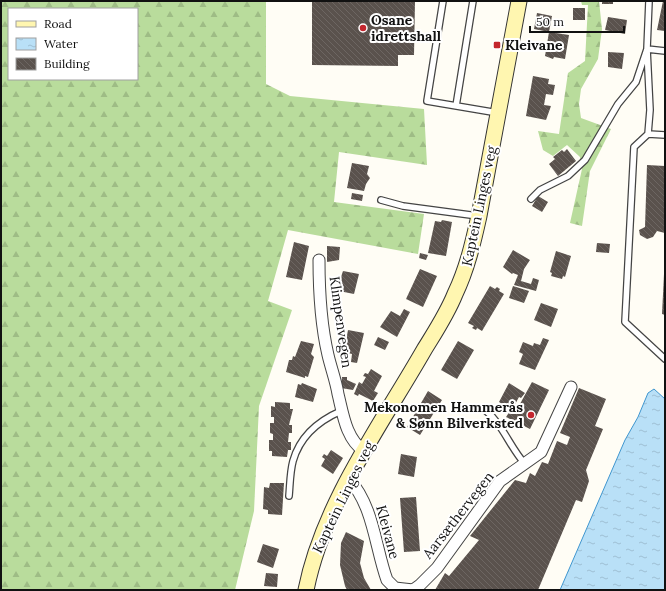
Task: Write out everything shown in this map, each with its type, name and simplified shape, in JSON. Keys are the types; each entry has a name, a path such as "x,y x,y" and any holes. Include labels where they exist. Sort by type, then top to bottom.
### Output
{"main road":[{"name":"Kaptein Linges veg","path":"306,590 311,565 320,539 349,479 455,296 471,250 479,216 519,1"}],"street":[{"name":"Klimpenvegen","path":"318,260 318,279 325,340 342,411 352,440 364,451"},
{"name":"Aarsæthervegen","path":"399,590 413,590 420,585 437,568 500,481 541,452 571,387"},
{"name":"Kleivane","path":"349,479 360,492 366,505 387,580 399,590"}],"lane":[{"path":"443,1 427,101 498,113"},
{"path":"456,106 473,1"},
{"path":"650,1 648,48 650,110 648,134 634,147 625,322 665,359"},
{"path":"648,48 665,51"},
{"path":"531,199 540,190 568,176 585,160 618,104 636,82 648,48"},
{"path":"648,134 665,135"},
{"path":"381,200 403,206 479,216"},
{"path":"484,409 499,423 516,454 525,464"},
{"path":"289,496 293,461 306,434 323,419 342,411"}],"green space":[{"path":"1,1 266,1 266,84 290,96 424,109 427,165 339,152 334,202 424,214 418,254 288,230 268,301 292,310 259,406 254,511 235,590 1,590"},
{"path":"581,1 599,1 602,29 598,59 581,89 579,104 581,118 611,129 590,171 582,226 570,223 582,169 580,157 567,145 553,156 543,150 538,131 559,134 568,73 585,61 588,5 582,5"}],"water":[{"path":"654,389 665,399 665,590 560,590 625,440 638,417 648,393"}],"building":[{"name":"Osane idrettshall","path":"312,1 415,1 414,55 398,55 398,66 312,65"},
{"path":"602,1 613,1 613,4 602,4"},
{"path":"663,1 665,1 665,31 657,30"},
{"path":"573,8 585,8 585,20 573,20"},
{"path":"537,13 552,16 549,32 534,29"},
{"path":"608,17 627,20 625,34 605,30"},
{"path":"549,32 569,35 565,59 554,57 553,59 545,56"},
{"path":"608,52 624,53 622,69 608,67"},
{"path":"533,76 549,79 548,84 555,85 553,95 546,94 544,105 551,106 546,120 526,116"},
{"path":"567,149 576,161 558,176 549,164 555,159 553,157 562,150 564,152"},
{"path":"352,163 369,166 367,174 370,178 364,191 347,188"},
{"path":"647,165 665,166 665,233 657,231 653,237 647,239 640,235 639,230 645,227"},
{"path":"352,193 363,195 362,201 351,199"},
{"path":"538,196 548,202 542,212 532,206"},
{"path":"442,220 452,222 446,256 428,253 435,221 441,222"},
{"path":"294,242 309,246 302,280 286,277"},
{"path":"597,243 610,244 609,253 596,252"},
{"path":"327,246 340,247 339,260 327,262"},
{"path":"513,250 530,260 524,269 521,281 531,284 533,278 539,280 536,291 514,285 518,275 512,274 503,267"},
{"path":"556,251 571,256 565,277 563,276 562,279 551,276 552,273 550,272"},
{"path":"420,253 428,255 426,260 419,258"},
{"path":"420,269 437,276 423,307 406,299"},
{"path":"343,271 359,274 354,294 339,291 341,283 339,283"},
{"path":"665,274 665,315 662,314"},
{"path":"490,286 495,289 497,287 500,289 499,291 504,294 482,331 477,328 476,330 472,328 474,326 468,323"},
{"path":"513,286 529,291 524,303 509,298"},
{"path":"541,303 558,309 551,327 534,320"},
{"path":"404,309 410,312 397,337 380,327 391,311 400,316"},
{"path":"348,330 364,333 357,363 351,362 352,354 344,352"},
{"path":"378,337 389,342 385,350 374,345"},
{"path":"543,338 549,340 535,370 519,364 523,354 519,352 523,342 533,346 534,343 540,345"},
{"path":"301,341 314,344 311,354 314,357 308,377 305,376 305,378 286,372 289,360 292,360 293,356 295,357"},
{"path":"458,341 474,350 457,379 441,370"},
{"path":"371,369 382,376 374,391 378,393 373,401 359,394 358,396 354,394 359,382 362,384 366,377 363,376 365,373 368,374"},
{"path":"342,377 347,377 347,380 356,384 353,390 341,388"},
{"path":"532,382 549,390 530,429 506,417 510,411 515,413"},
{"path":"302,383 317,389 313,402 295,397 298,384 301,385"},
{"path":"509,383 525,393 521,398 519,397 512,410 499,402"},
{"path":"579,388 606,399 595,426 603,429 586,470 589,481 582,502 576,500 538,590 435,590 445,573 449,576 479,540 470,536 515,480 526,483 530,473 535,476 542,462 548,464 557,441 567,445 570,437 560,433"},
{"path":"428,391 442,400 420,435 407,427"},
{"path":"275,402 290,403 290,409 293,409 289,425 292,425 292,433 289,433 288,442 291,442 291,450 288,450 287,457 272,456 272,451 269,451 269,440 273,440 273,434 270,433 270,423 274,423 274,417 271,417 271,406 275,407"},
{"path":"331,450 343,458 333,474 321,466 325,459 322,457 324,454 327,456"},
{"path":"401,454 417,457 414,477 398,474"},
{"path":"270,483 284,483 282,515 268,514 268,510 263,509 264,487 269,488"},
{"path":"416,497 420,551 404,552 400,498"},
{"path":"346,532 364,541 360,563 364,578 371,590 347,590 345,586 340,565 341,543"},
{"path":"263,544 279,549 273,568 257,562"},
{"path":"266,573 278,574 277,587 264,586"}],"place":[{"name":"Osane idrettshall","path":"363,28"},
{"name":"Kleivane","path":"497,45"},
{"name":"Mekonomen Hammerås & Sønn Bilverksted","path":"531,415"}]}
